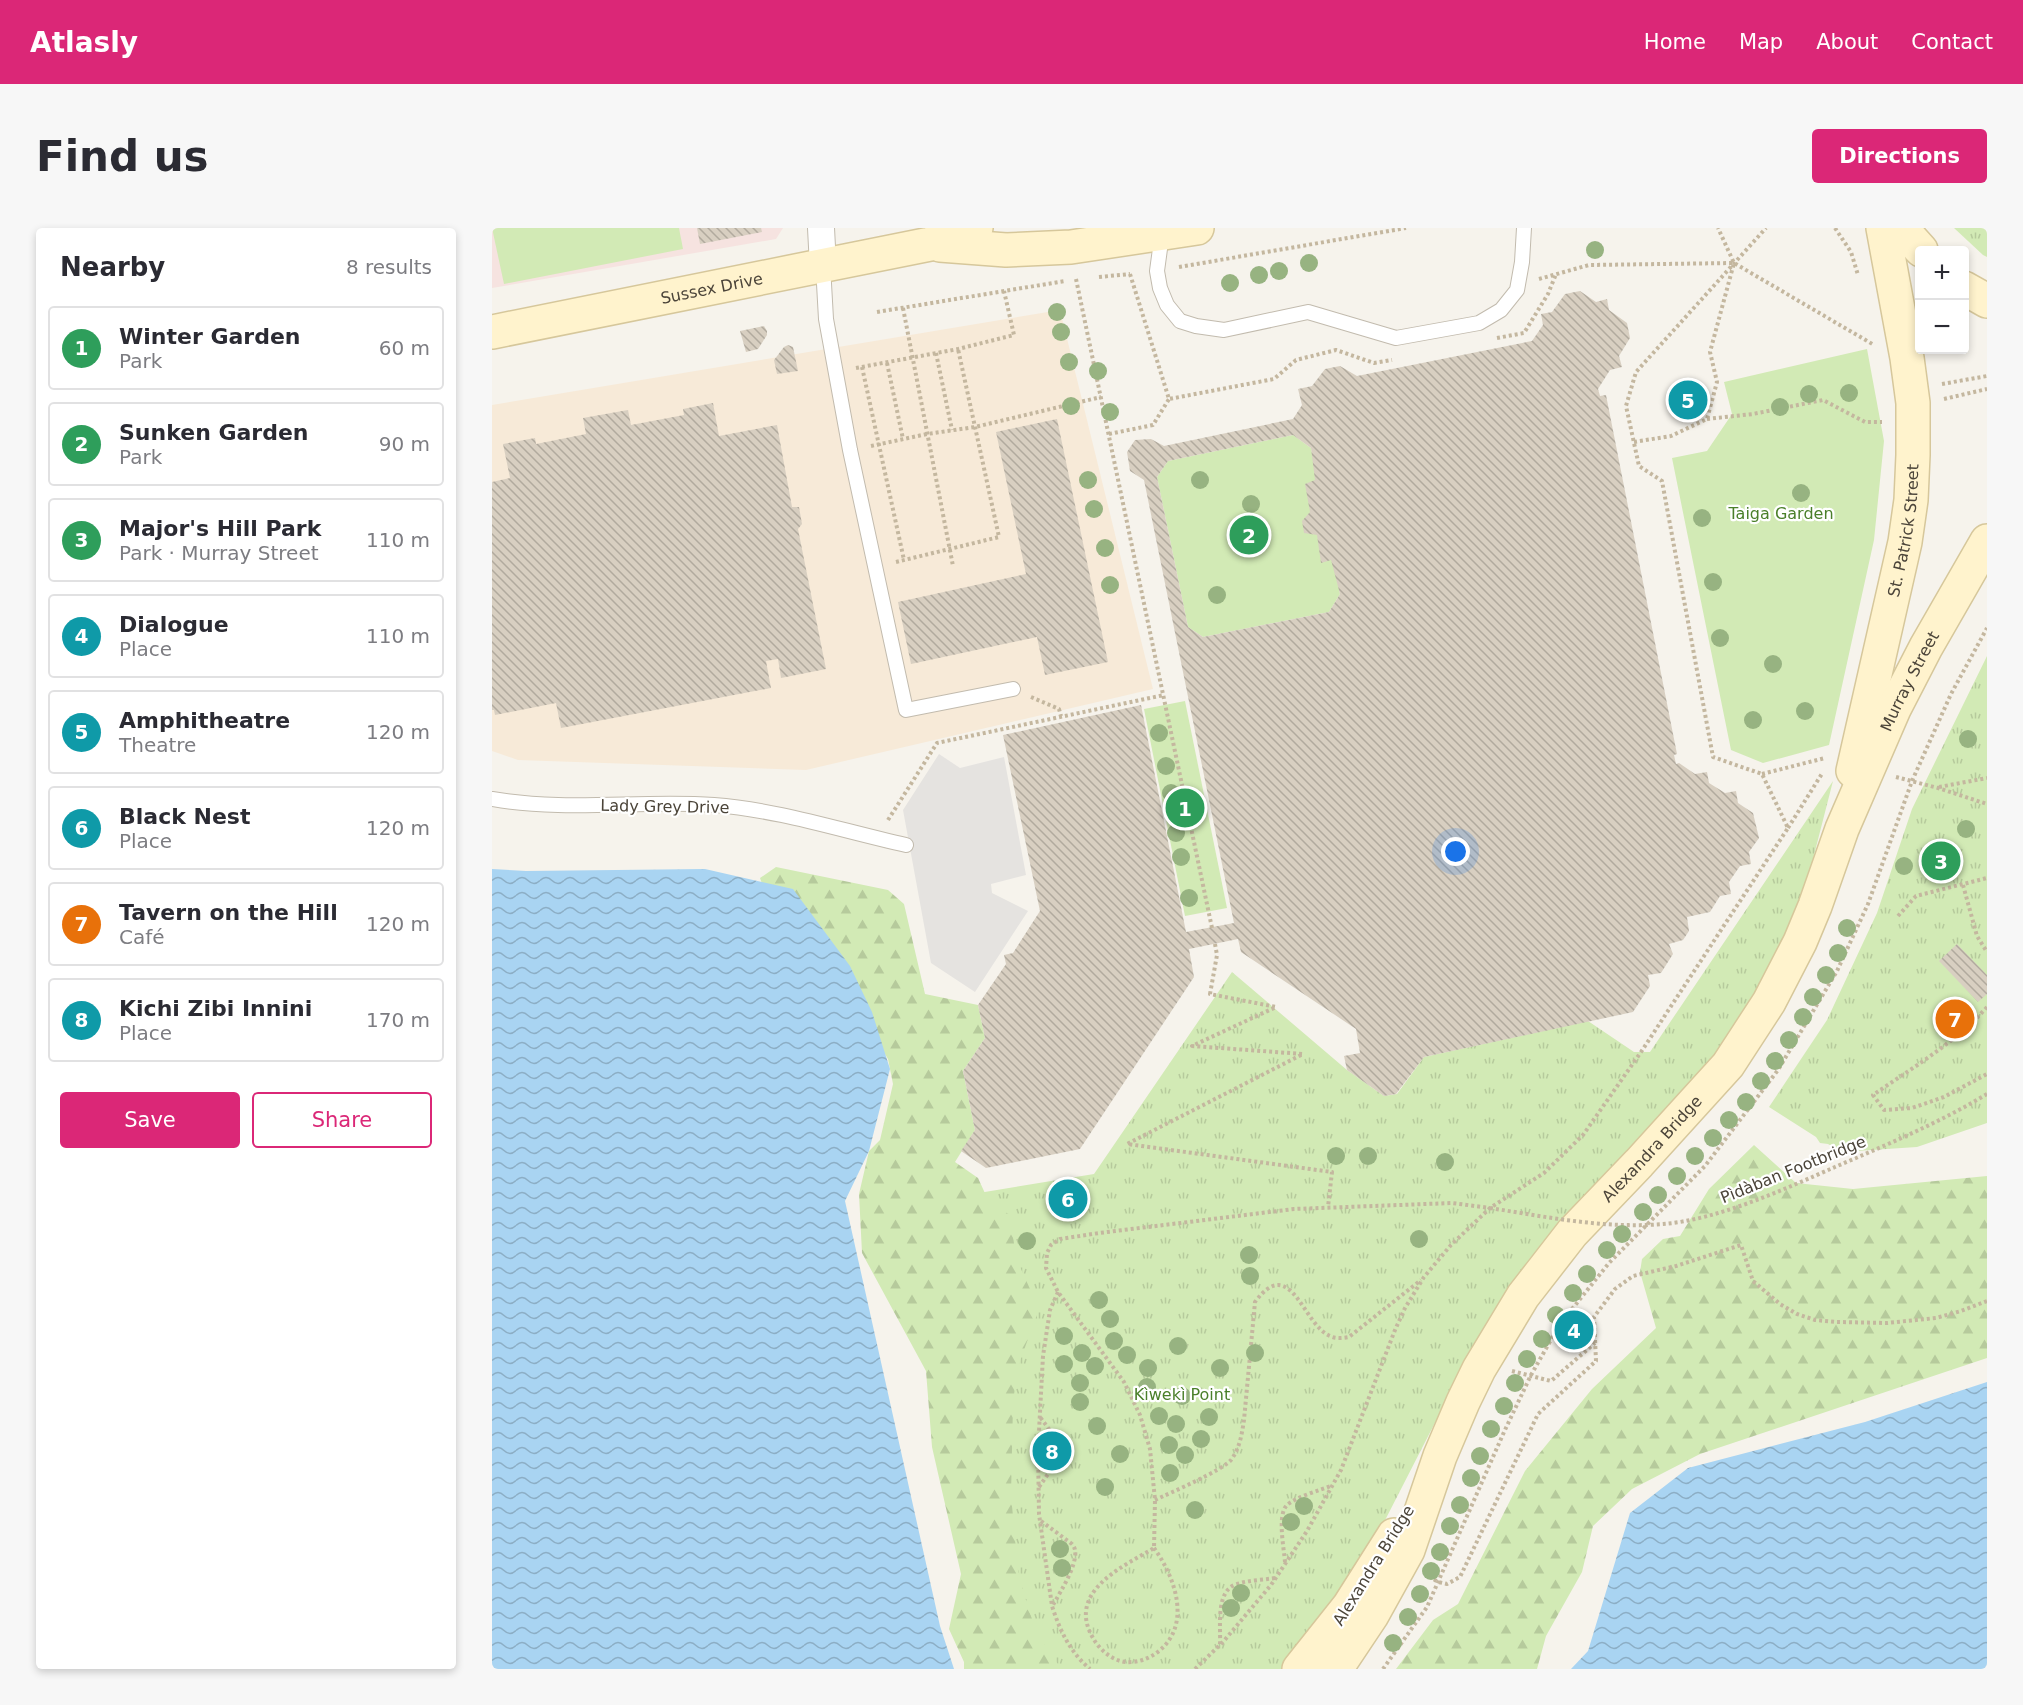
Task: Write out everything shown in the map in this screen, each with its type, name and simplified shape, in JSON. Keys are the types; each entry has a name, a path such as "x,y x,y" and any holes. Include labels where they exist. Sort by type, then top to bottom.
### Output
{"main road":[{"name":"Sussex Drive","path":"492,332 930,244 976,228"},
{"name":"Sussex Drive","path":"930,244 1017,250 1071,247 1197,228"},
{"name":"St. Patrick Street","path":"1842,829 1862,725 1905,542 1911,500 1913,455 1911,389 1883,228"},
{"path":"1900,228 1917,246"},
{"path":"1969,290 1987,301"},
{"name":"Murray Street","path":"1842,829 1911,675 1987,541"},
{"name":"Alexandra Bridge","path":"1336,1669 1372,1615 1408,1550 1440,1456 1479,1369 1523,1296 1572,1233 1698,1099 1728,1065 1748,1036 1769,1002 1800,942 1823,887 1842,829"},
{"name":"Alexandra Bridge","path":"1299,1669 1349,1606 1440,1456"}],"street":[{"path":"820,228 823,266"}],"lane":[{"path":"1166,231 1157,271 1160,288 1167,305 1180,321 1224,330 1308,312 1396,338 1479,323 1501,310 1517,290 1522,262 1524,228"},
{"path":"823,266 826,320 835,372 906,710 1013,689"},
{"name":"Lady Grey Drive","path":"492,799 519,804 562,806 693,804 740,807 776,813 906,845"}],"path":[{"path":"1707,419 1717,382 1710,352 1734,263 1718,228"},
{"path":"1195,1669 1220,1644 1276,1578 1307,1531 1341,1470 1404,1308 1424,1277 1452,1245 1491,1208 1544,1173 1583,1135 1641,1052 1788,828 1832,756 1762,774 1713,758 1662,481 1639,466 1626,405 1636,372 1766,228"},
{"path":"1517,290 1542,278 1589,265 1734,263 1877,347"},
{"path":"1130,274 1169,399"},
{"path":"1489,340 1524,333 1548,294 1556,274"},
{"path":"1076,279 1212,928"},
{"path":"835,372 913,358 1014,335 1004,291"},
{"path":"903,308 953,566"},
{"path":"876,566 999,537 958,348"},
{"path":"1109,434 1153,425 1169,399 1274,379 1296,360 1336,350 1374,363 1397,359"},
{"path":"936,353 952,430"},
{"path":"887,363 903,439"},
{"path":"862,367 904,560"},
{"path":"1941,384 1987,376"},
{"path":"1942,399 1987,389"},
{"path":"850,450 927,434 975,427 1101,397"},
{"path":"1634,442 1671,436 1707,419 1753,414 1823,400 1865,422 1886,422"},
{"path":"1383,1669 1427,1607 1504,1432 1531,1375 1560,1324 1609,1263 1704,1166 1778,1070 1837,971 1868,904 1912,781 1951,694 1987,628"},
{"path":"1013,689 1059,709 1061,716"},
{"path":"877,839 937,743 1164,695"},
{"path":"1762,774 1788,828"},
{"path":"1890,776 1987,804"},
{"path":"1938,788 1987,778"},
{"path":"1898,916 1916,896 1987,878"},
{"path":"1963,885 1977,936 1987,952"},
{"path":"1215,944 1217,955 1210,994 1276,1006 1192,1046 1303,1054 1127,1144 1332,1172 1328,1208"},
{"path":"1987,1007 1971,1025 1873,1095 1884,1110 1912,1108 1944,1097 1987,1074"},
{"name":"Pìdàban Footbridge","path":"1058,1292 1045,1261 1051,1245 1060,1239 1294,1209 1452,1203 1552,1218 1615,1224 1664,1224 1695,1218 1778,1192 1907,1135 1987,1095"},
{"path":"1608,1234 1622,1219"},
{"path":"1419,1570 1438,1582 1447,1584 1460,1577 1538,1414 1596,1361 1594,1317 1615,1289 1633,1276 1676,1266 1741,1245 1754,1281 1780,1305 1815,1320 1887,1323 1918,1320 1936,1318 1987,1301"},
{"path":"1155,1500 1226,1465 1236,1451 1244,1420 1255,1302 1264,1291 1273,1286 1289,1289 1297,1295 1316,1326 1330,1336 1344,1338 1349,1337 1424,1277"},
{"path":"1058,1292 1050,1310 1043,1351 1040,1416 1040,1520 1052,1606 1067,1645 1090,1669"},
{"path":"1058,1292 1124,1383 1140,1415 1150,1449 1155,1500 1154,1548 1169,1572 1177,1604 1178,1619 1167,1643 1152,1656 1142,1660 1119,1661 1102,1650 1091,1635 1086,1614 1088,1603 1097,1586 1118,1569 1154,1548"},
{"path":"1511,1363 1508,1370 1551,1381 1595,1343"},
{"path":"1039,1487 1059,1457 1061,1449 1040,1416"},
{"path":"1285,1563 1282,1522 1284,1510 1292,1502 1332,1485"},
{"path":"1040,1520 1072,1544 1076,1552 1066,1580 1052,1606"},
{"path":"1220,1644 1221,1603 1227,1590 1237,1583 1276,1578"}],"shaded area":[{"path":"492,228 783,228 776,239 492,288"},
{"path":"1060,310 1153,689 806,770 518,760 492,751 492,405"},
{"path":"939,754 960,768 1004,757 1026,875 991,884 992,893 1028,911 975,992 931,963 903,810"}],"green space":[{"path":"492,228 679,228 683,249 504,284"},
{"path":"1954,228 1987,228 1987,257 1983,255"},
{"name":"Taiga Garden","path":"1867,349 1884,441 1874,540 1829,745 1763,763 1731,750 1672,458 1707,451 1732,414 1724,382"},
{"path":"1293,435 1311,448 1340,594 1329,612 1203,637 1188,627 1157,477 1168,461"},
{"path":"1987,656 1987,1123 1917,1147 1841,1152 1828,1144 1820,1143 1816,1137 1769,1107 1827,1020 1877,913 1912,809"},
{"path":"1185,701 1227,908 1185,916 1144,709"},
{"name":"Kìwekì Point","path":"1833,781 1803,898 1756,994 1710,1062 1531,1257 1484,1327 1379,1532 1326,1622 1281,1669 997,1669 906,1205 1094,1174 1232,972 1347,1070 1384,1096 1397,1094 1424,1057 1588,1021 1634,1052 1650,1052"},
{"path":"776,867 888,890 904,904 925,994 978,1005 985,1038 963,1071 975,1130 955,1162 978,1178 989,1202 1010,1215 1016,1258 1039,1309 1017,1369 1013,1404 1011,1495 1018,1570 1027,1604 1036,1631 1061,1669 964,1669 964,1662 949,1629 961,1574 932,1447 926,1371 862,1253 859,1194 869,1151 880,1140 893,1084 888,1059 800,916 765,892 760,878"},
{"path":"1754,1145 1796,1183 1853,1189 1987,1176 1987,1358 1700,1454 1632,1489 1593,1526 1582,1572 1546,1636 1537,1669 1396,1669 1433,1620 1458,1604 1525,1471 1592,1389 1656,1328 1640,1272 1642,1259 1663,1239 1680,1236 1709,1189"}],"water":[{"path":"492,869 526,871 705,869 793,889 850,966 872,1012 890,1069 869,1151 845,1201 940,1626 954,1669 492,1669"},
{"path":"1987,1382 1987,1669 1571,1669 1588,1651 1630,1513 1688,1468 1865,1422"}],"building":[{"path":"697,228 761,228 762,232 700,244"},
{"path":"1580,291 1596,302 1607,299 1609,310 1627,323 1630,338 1619,356 1622,367 1610,370 1598,389 1600,396 1606,395 1677,754 1674,755 1676,764 1679,763 1695,774 1707,772 1709,783 1725,793 1736,791 1738,803 1753,813 1759,838 1749,852 1751,864 1740,866 1729,882 1731,894 1720,896 1710,912 1687,917 1689,931 1683,940 1669,944 1673,954 1661,973 1648,975 1650,986 1633,1012 1424,1057 1396,1094 1384,1096 1347,1070 1344,1056 1360,1053 1356,1029 1241,952 1238,939 1189,949 1194,977 1080,1149 986,1168 961,1151 975,1130 963,1071 985,1038 978,1005 1006,964 1004,955 1013,953 1040,911 1003,735 1141,705 1186,932 1234,923 1144,480 1130,471 1127,452 1135,440 1151,439 1164,446 1293,419 1302,405 1298,389 1312,386 1325,369 1340,366 1357,376 1532,341 1543,325 1541,314 1552,312 1565,294","holes":["1293,435 1311,448 1315,480 1305,484 1310,512 1302,521 1304,533 1317,535 1321,563 1331,560 1340,594 1329,612 1203,637 1188,627 1157,477 1168,461"]},
{"path":"764,326 767,335 758,349 746,352 740,331"},
{"path":"788,345 793,347 798,371 777,374 774,360"},
{"path":"713,403 719,436 777,425 792,507 799,507 802,524 798,529 826,669 781,678 778,659 766,661 771,688 561,728 556,703 495,715 492,710 492,482 510,478 503,444 535,438 536,444 586,434 583,418 628,410 631,425 684,415 683,409"},
{"path":"1057,419 1108,662 1045,675 1037,637 911,664 898,602 1026,574 996,432"},
{"path":"1957,944 1987,975 1987,994 1978,1002 1939,961"}],"place":[{"name":"Amphitheatre","path":"1688,400"},
{"name":"Sunken Garden","path":"1249,535"},
{"name":"Winter Garden","path":"1185,808"},
{"name":"Major's Hill Park","path":"1941,861"},
{"name":"Tavern on the Hill","path":"1955,1019"},
{"name":"Black Nest","path":"1068,1199"},
{"name":"Dialogue","path":"1574,1330"},
{"name":"Kichi Zibi Innini","path":"1052,1451"}]}
